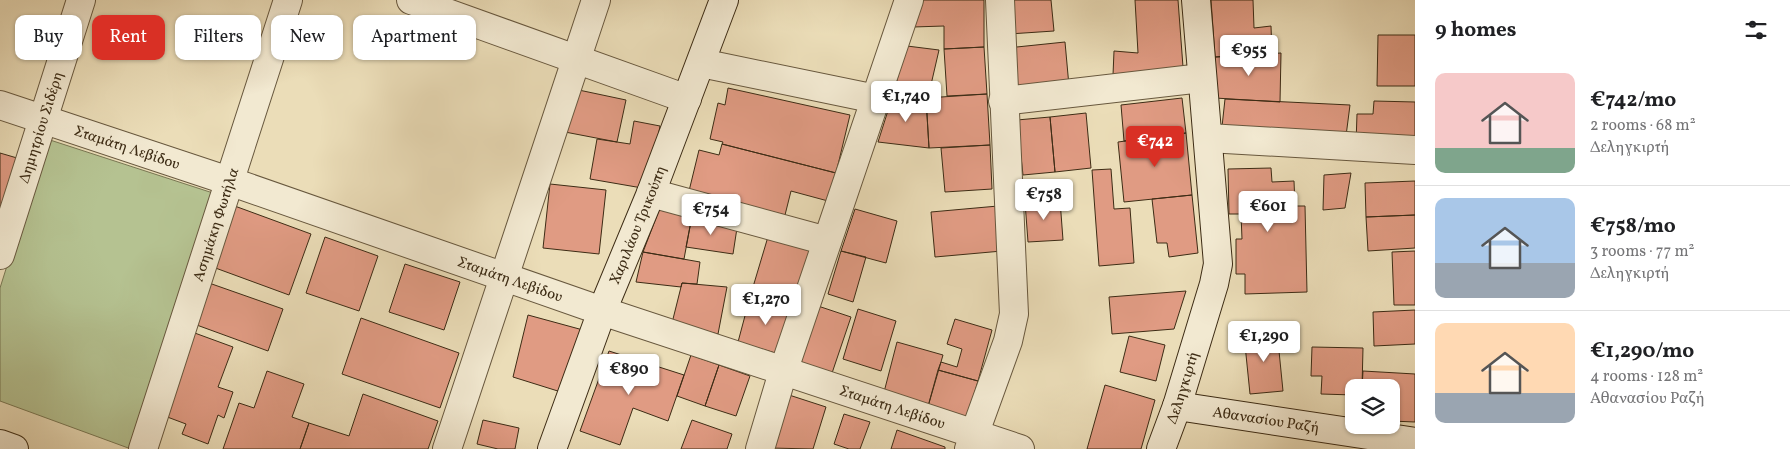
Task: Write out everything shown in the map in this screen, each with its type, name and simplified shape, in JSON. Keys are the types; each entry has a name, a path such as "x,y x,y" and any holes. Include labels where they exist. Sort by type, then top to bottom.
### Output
{"street":[{"name":"Δημητρίου Σιδέρη","path":"0,255 81,0"},
{"name":"Ασημάκη Φωτήλα","path":"143,449 288,0"},
{"path":"411,0 687,99"},
{"path":"447,449 596,0"},
{"name":"Χαριλάου Τρικούπη","path":"552,449 602,311 651,193 724,0"},
{"path":"760,449 783,372 909,0"},
{"path":"971,441 1008,341 1014,314 1003,101 1000,0"},
{"name":"Δεληγκιρτή","path":"1161,449 1177,406 1217,270 1196,0"},
{"path":"701,63 876,99"},
{"path":"1003,101 1202,78"},
{"name":"Σταμάτη Λεβίδου","path":"0,105 230,181 504,278 783,372 971,441 1020,449"},
{"path":"1208,138 1415,150"},
{"path":"651,193 828,241"},
{"name":"Αθανασίου Ραζή","path":"1177,406 1415,442"},
{"path":"0,444 14,449"}],"green space":[{"path":"47,139 216,194 131,449 0,401 0,288"}],"building":[{"path":"921,0 984,0 984,47 944,49 944,26 913,27"},
{"path":"1006,0 1051,0 1054,31 1009,34"},
{"path":"1135,0 1178,0 1183,67 1113,75 1114,51 1138,53"},
{"path":"1211,0 1253,0 1254,28 1271,26 1272,54 1215,57"},
{"path":"1378,35 1415,35 1415,86 1377,86"},
{"path":"1065,42 1069,86 1011,92 1007,48"},
{"path":"907,46 939,50 930,89 893,93"},
{"path":"984,47 987,94 947,96 944,49"},
{"path":"1281,53 1280,102 1215,98 1215,57"},
{"path":"728,88 850,115 836,173 722,144 723,142 710,139 718,103 725,105"},
{"path":"574,89 626,100 617,142 565,132"},
{"path":"987,94 990,145 929,148 926,98"},
{"path":"892,98 926,98 929,148 878,142"},
{"path":"1182,98 1186,133 1124,141 1121,105"},
{"path":"1225,99 1350,105 1346,136 1221,136"},
{"path":"1374,101 1415,102 1415,146 1356,144 1357,114 1373,114"},
{"path":"1086,113 1091,168 1055,172 1050,117"},
{"path":"1050,117 1055,172 1023,175 1017,120"},
{"path":"634,121 660,126 648,189 590,179 597,139 630,144"},
{"path":"1186,133 1192,195 1124,202 1118,142"},
{"path":"722,144 836,173 828,201 791,191 785,215 689,191 699,150 719,155"},
{"path":"990,145 992,189 945,192 941,148"},
{"path":"0,153 17,158 0,209"},
{"path":"1271,168 1272,182 1294,181 1295,206 1305,206 1307,292 1245,294 1245,274 1236,274 1236,239 1242,239 1241,214 1229,214 1228,169"},
{"path":"1111,169 1114,209 1130,208 1134,263 1099,266 1092,170"},
{"path":"1351,173 1345,208 1323,210 1324,175"},
{"path":"1415,181 1415,215 1366,217 1365,183"},
{"path":"550,184 606,190 599,254 543,248"},
{"path":"1192,195 1198,253 1169,257 1167,243 1157,243 1152,199"},
{"path":"1060,200 1063,240 1028,242 1025,202"},
{"path":"232,205 311,234 289,295 210,266"},
{"path":"998,206 1002,251 935,257 931,212"},
{"path":"855,209 897,221 886,263 841,251"},
{"path":"659,210 692,216 684,259 643,252"},
{"path":"1415,215 1415,248 1368,251 1366,217"},
{"path":"692,216 737,228 733,254 686,247"},
{"path":"770,230 815,243 795,310 750,297"},
{"path":"325,237 378,256 359,311 306,293"},
{"path":"841,251 866,257 853,302 828,294"},
{"path":"1415,251 1415,305 1394,305 1392,252"},
{"path":"643,252 700,262 697,284 682,283 681,287 636,282"},
{"path":"405,264 460,282 444,330 389,312"},
{"path":"209,283 283,309 268,351 194,324"},
{"path":"682,283 727,287 718,334 672,323"},
{"path":"1186,291 1174,329 1112,334 1109,297"},
{"path":"750,297 795,310 782,355 738,342"},
{"path":"818,306 851,317 829,382 797,371"},
{"path":"858,309 896,321 881,371 843,359"},
{"path":"1415,310 1415,344 1374,346 1373,312"},
{"path":"528,315 583,330 561,392 513,377"},
{"path":"361,318 459,353 440,408 342,374"},
{"path":"955,319 992,330 978,381 938,370 941,362 957,367 962,349 947,344"},
{"path":"1277,331 1283,391 1250,394 1244,335"},
{"path":"192,332 233,347 218,387 233,392 224,418 218,415 208,444 182,434 186,424 162,415"},
{"path":"1129,336 1165,345 1156,381 1120,372"},
{"path":"897,342 943,355 927,410 883,396"},
{"path":"1312,347 1363,348 1362,379 1345,379 1345,395 1321,394 1322,376 1311,376"},
{"path":"609,351 684,375 668,421 633,408 620,445 580,431"},
{"path":"691,355 719,365 705,406 677,396"},
{"path":"719,365 750,376 736,416 705,406"},
{"path":"938,370 978,381 966,422 927,410"},
{"path":"267,371 304,384 292,417 309,423 300,449 223,449 239,403 254,408"},
{"path":"1363,371 1415,374 1415,422 1400,421 1400,379 1363,379"},
{"path":"1105,385 1155,400 1141,449 1087,449"},
{"path":"363,394 438,421 428,449 300,449 309,423 349,436"},
{"path":"786,394 826,407 813,449 770,448"},
{"path":"844,414 870,422 860,449 849,449 834,444"},
{"path":"483,420 519,428 515,449 498,449 477,444"},
{"path":"692,420 732,434 727,449 681,449"},
{"path":"897,430 945,447 945,449 891,449"}]}
